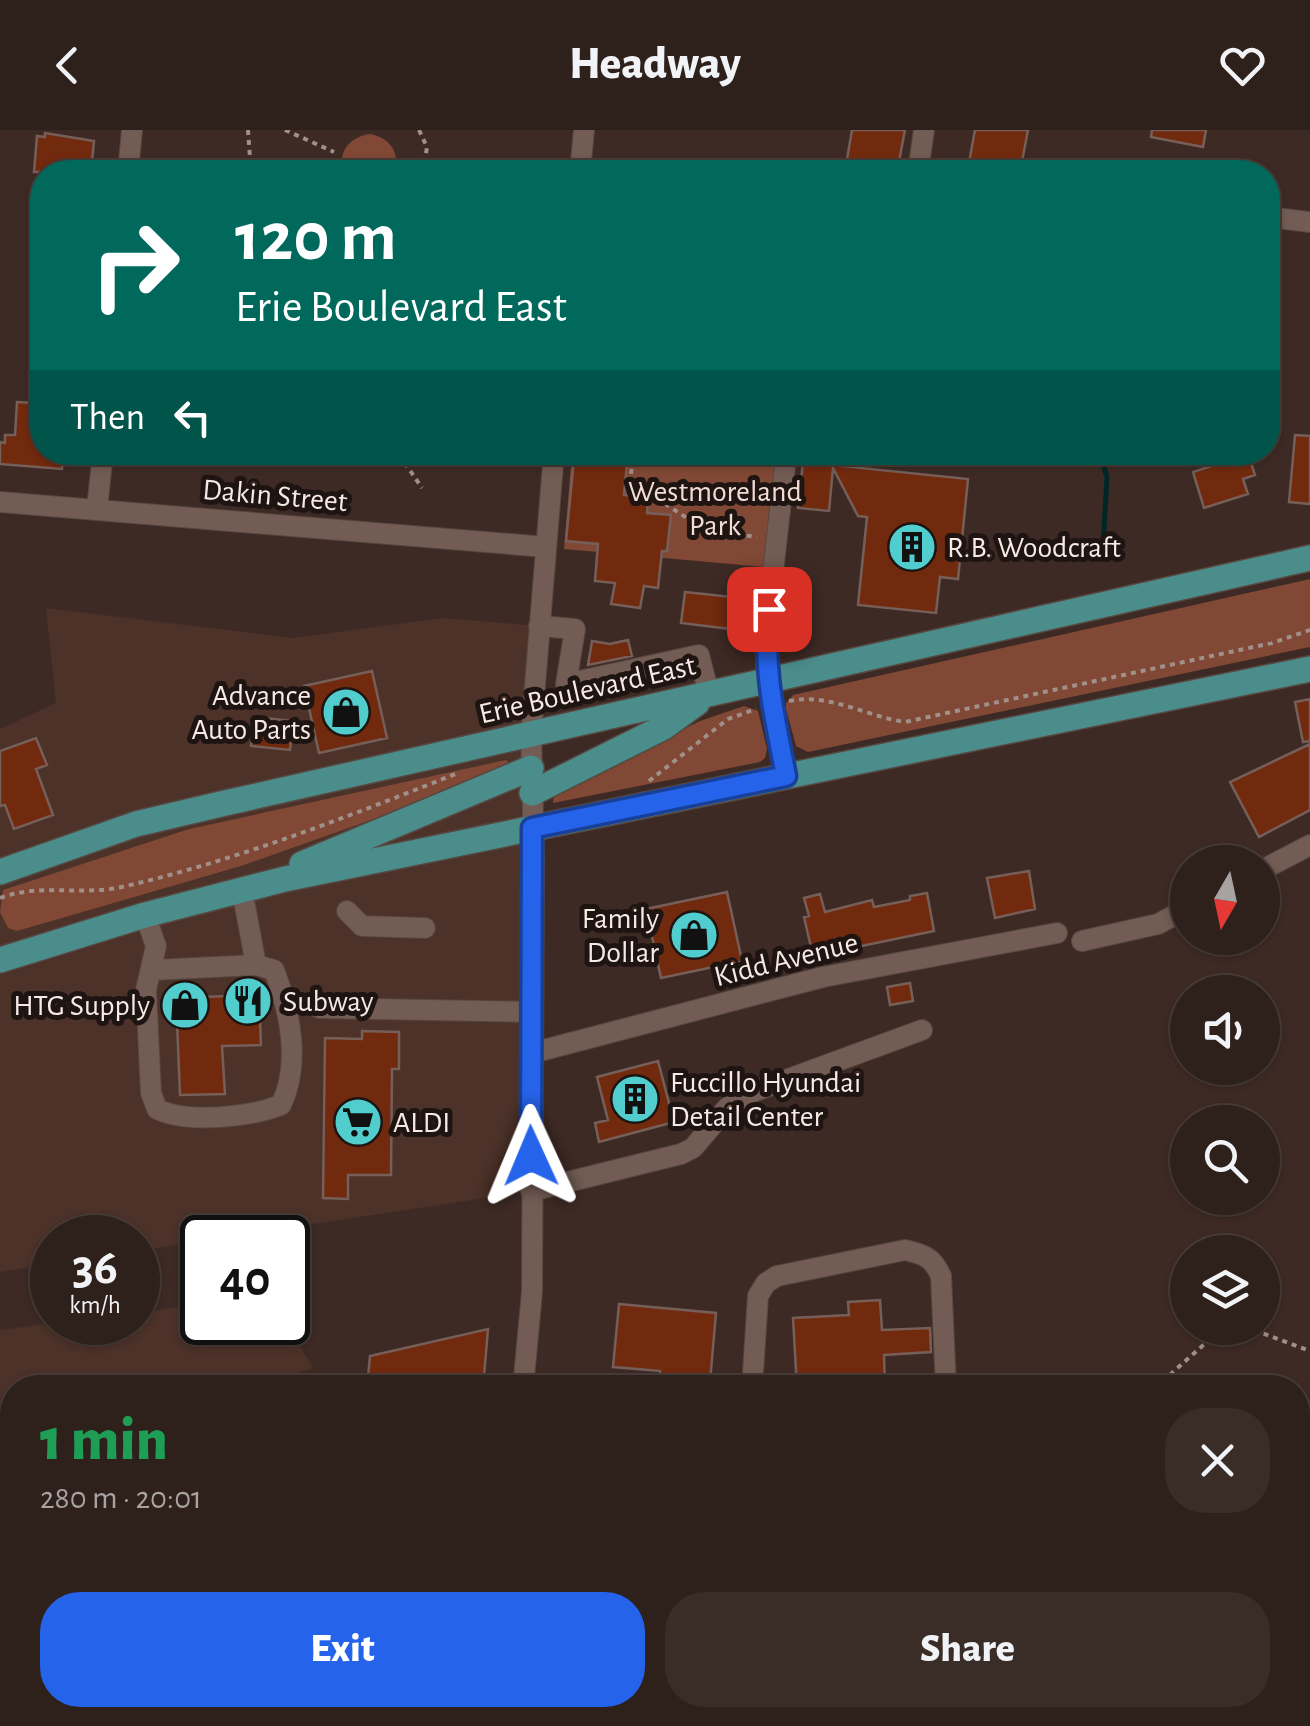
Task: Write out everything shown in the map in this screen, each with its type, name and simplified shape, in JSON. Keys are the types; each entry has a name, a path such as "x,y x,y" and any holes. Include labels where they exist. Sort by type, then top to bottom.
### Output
{"main road":[{"name":"Erie Boulevard East","path":"0,872 136,824 1305,555"},
{"path":"0,960 242,890 1310,669"},
{"path":"242,890 664,727 710,694"}],"street":[{"path":"129,160 132,130"},
{"path":"581,160 584,130"},
{"path":"920,160 924,130"},
{"path":"1280,218 1310,222"},
{"path":"98,509 102,465"},
{"path":"523,1375 532,1292 531,734 553,465"},
{"path":"785,466 765,642 767,681 786,776"},
{"name":"Dakin Street","path":"0,502 546,546"},
{"path":"539,626 576,629 566,684 699,655 710,694"},
{"path":"1280,861 1310,845"},
{"path":"242,890 256,965"},
{"path":"347,911 362,926 424,928"},
{"path":"145,915 156,946 146,990 151,1093 157,1109 180,1118 262,1112 280,1105 292,1072 285,997 274,970 256,965 152,970"},
{"path":"1082,940 1158,924 1170,918"},
{"name":"Kidd Avenue","path":"532,1053 824,977 1056,933"},
{"path":"319,1008 532,1012"},
{"path":"532,1191 680,1154 693,1148 727,1108 750,1093 922,1030"},
{"path":"753,1375 758,1296 766,1283 778,1276 905,1250 935,1262 940,1276 945,1375"}],"path":[{"path":"248,130 251,160"},
{"path":"284,130 334,152"},
{"path":"418,130 427,147 425,160"},
{"path":"407,465 422,488"},
{"path":"631,465 629,490 661,502 705,530 776,542"},
{"path":"786,702 817,698 904,722 1272,643 1310,630"},
{"path":"642,786 728,718 757,709"},
{"path":"0,898 30,890 96,891 225,860 474,767"},
{"path":"1170,1375 1218,1332 1262,1333 1310,1351"}],"shaded area":[{"path":"46,608 292,638 443,618 539,626 531,1191 310,1224 310,1215 180,1215 180,1244 160,1248 160,1215 30,1215 30,1267 0,1272 0,729 56,703"},
{"path":"180,1307 180,1345 299,1345 313,1368 294,1375 0,1375 0,1330 30,1326 30,1345 160,1345 160,1310"}],"green space":[{"path":"370,134 383,139 392,147 396,160 342,160 356,138"},
{"name":"Westmoreland Park","path":"571,465 778,465 764,567 564,549"},
{"path":"1310,579 1310,647 808,752 796,746 786,709 793,695"},
{"path":"744,706 758,711 767,749 760,762 553,803 554,792 700,721"},
{"path":"506,760 510,764 501,774 241,866 17,931 8,928 0,912 3,890 189,829"}],"building":[{"path":"852,130 905,130 899,160 847,160"},
{"path":"975,130 1028,130 1022,160 969,160"},
{"path":"1152,130 1206,130 1203,147 1151,137"},
{"path":"45,133 94,141 92,160 35,160 37,136 45,137"},
{"path":"17,402 30,403 30,465 62,465 62,469 0,464 0,442 5,443 5,435 15,435"},
{"path":"1295,435 1310,436 1310,504 1289,502"},
{"path":"573,465 627,465 624,495 648,498 647,513 671,515 658,588 644,586 640,608 611,604 615,583 595,581 598,544 566,541"},
{"name":"R.B. Woodcraft","path":"803,465 968,479 958,579 940,577 936,613 858,605 867,517 858,516 833,468 829,511 798,508"},
{"path":"1214,465 1252,465 1255,475 1243,479 1248,494 1204,508 1193,472"},
{"path":"685,592 742,598 739,630 681,623"},
{"path":"628,640 632,656 588,665 592,641 610,644"},
{"name":"Advance Auto Parts","path":"372,671 387,738 319,753 304,686"},
{"path":"1310,699 1310,741 1303,742 1295,702"},
{"path":"254,717 293,721 290,750 251,746"},
{"path":"36,738 47,765 36,769 53,815 14,829 5,805 0,806 0,751"},
{"path":"1310,744 1310,810 1259,837 1230,782"},
{"path":"1029,871 1035,909 995,918 987,878"},
{"name":"Family Dollar","path":"727,892 742,961 661,978 646,909"},
{"path":"927,893 934,931 813,956 804,898 820,894 825,912 872,900 874,907"},
{"path":"910,983 913,1001 890,1005 887,987"},
{"path":"259,995 261,1045 222,1046 225,1094 180,1095 176,998"},
{"name":"ALDI","path":"362,1031 399,1032 399,1069 392,1069 391,1175 348,1175 348,1199 323,1198 325,1038 362,1039"},
{"name":"Fuccillo Hyundai Detail Center","path":"658,1061 674,1122 599,1142 595,1123 608,1120 597,1077"},
{"path":"880,1300 882,1330 930,1328 931,1352 884,1355 885,1375 796,1375 793,1318 849,1315 848,1302"},
{"path":"619,1304 716,1313 711,1375 660,1375 660,1371 613,1367"},
{"path":"488,1329 484,1375 368,1375 370,1356"}],"waterway":[{"path":"1103,465 1107,477 1103,547"}],"place":[{"name":"R.B. Woodcraft","path":"912,547"},
{"name":"Advance Auto Parts","path":"346,712"},
{"name":"Family Dollar","path":"694,935"},
{"name":"Subway","path":"248,1001"},
{"name":"HTG Supply","path":"185,1005"},
{"name":"Fuccillo Hyundai Detail Center","path":"635,1099"},
{"name":"ALDI","path":"358,1122"}],"route":[{"path":"531,1156 532,828 786,776 767,681 765,642 769,609"}]}
